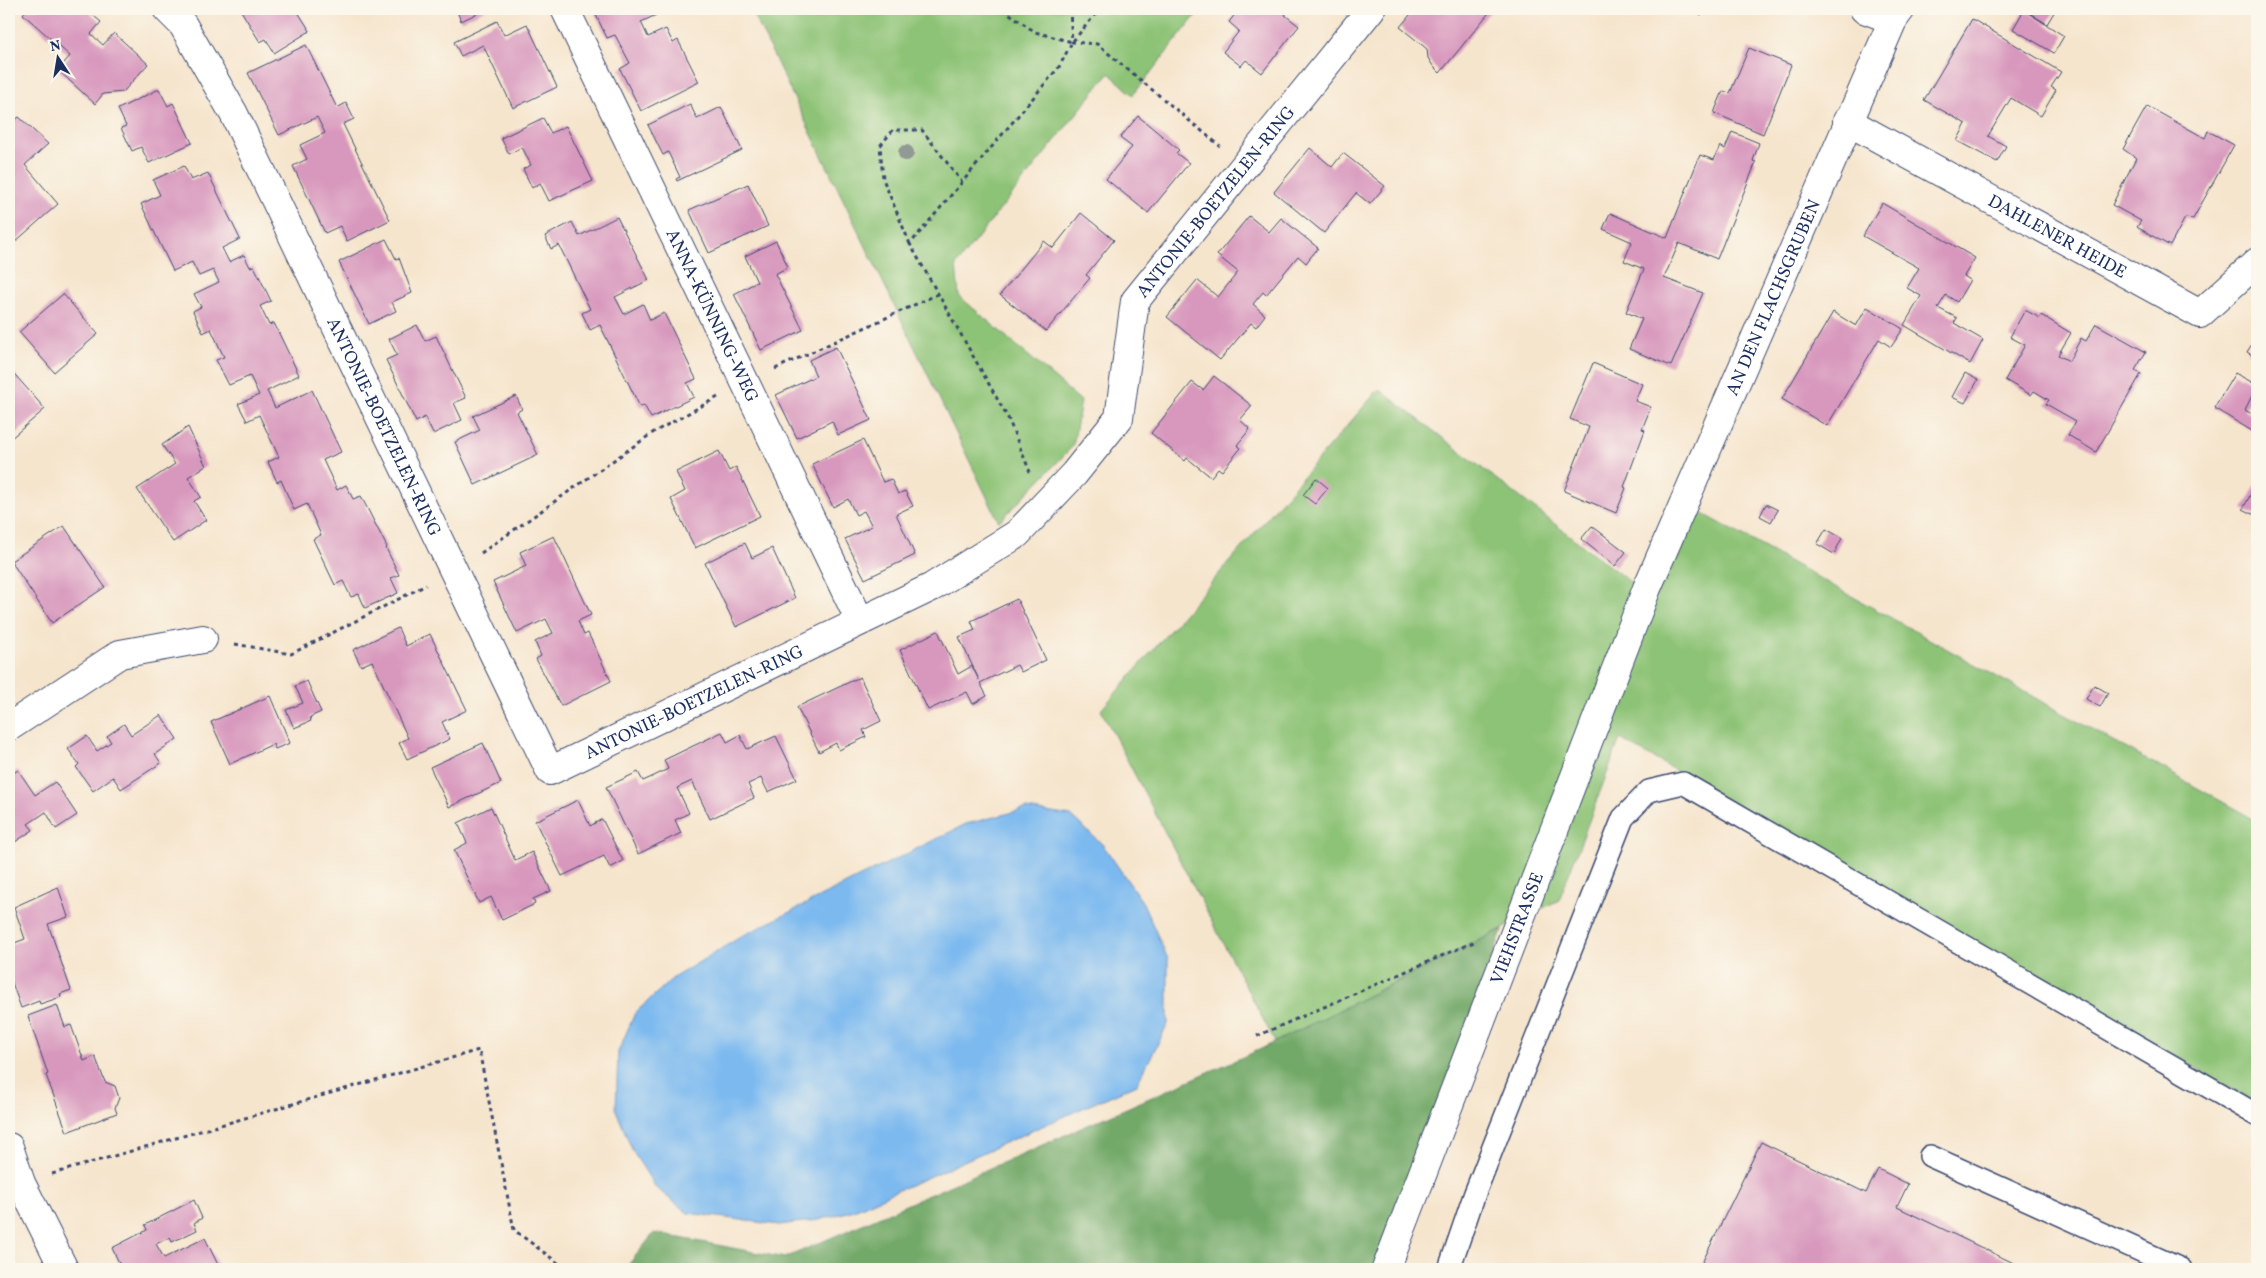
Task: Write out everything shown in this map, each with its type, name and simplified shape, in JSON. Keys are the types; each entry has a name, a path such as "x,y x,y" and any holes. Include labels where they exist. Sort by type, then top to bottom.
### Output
{"street":[{"name":"ANTONIE-BOETZELEN-RING","path":"167,9 183,25 234,114 550,771 932,587 1017,534 1074,474 1118,418 1135,301 1370,9"},
{"name":"ANNA-KÜNNING-WEG","path":"565,9 860,622"},
{"path":"1864,9 1897,14"},
{"name":"AN DEN FLACHSGRUBEN","path":"1647,588 1847,121 1897,14"},
{"name":"DAHLENER HEIDE","path":"1847,121 2200,314 2257,262"},
{"name":"VIEHSTRASSE","path":"1386,1269 1647,588"},
{"path":"9,727 120,654 203,638"},
{"path":"9,1147 15,1185 64,1269"}],"lane":[{"path":"1449,1269 1475,1193 1623,818 1648,791 1683,783 2257,1115"},
{"path":"1930,1156 2169,1267"}],"path":[{"path":"1003,9 1034,32 1072,42 1097,44 1244,165"},
{"path":"1070,9 1072,42"},
{"path":"910,244 1060,67 1072,42 1100,9"},
{"path":"962,182 922,130 893,130 880,146 883,179 910,244 1008,418 1044,505"},
{"path":"474,558 654,432 745,383 938,294"},
{"path":"203,638 291,654 434,582"},
{"path":"1257,1036 1485,937"},
{"path":"15,1185 479,1050 514,1230 566,1269"}],"green space":[{"path":"751,9 1201,9 1133,95 1109,73 956,265 959,296 1081,401 1073,446 999,522"},
{"path":"1379,389 1651,598 1691,507 2257,821 2257,1103 1620,739 1559,900 1275,1042 1101,710"},
{"path":"1503,929 1376,1269 625,1269 654,1233 785,1258 1261,1049"}],"water":[{"path":"1026,809 1071,816 1103,845 1143,903 1168,959 1168,1024 1137,1084 854,1210 819,1220 779,1225 688,1213 656,1188 633,1152 616,1110 618,1052 635,1013 673,978 742,936 966,824"}],"building":[{"path":"27,9 92,9 89,12 101,22 91,34 103,45 114,33 148,64 123,92 103,94 95,104 58,70 70,56 23,14"},
{"path":"240,9 296,9 310,31 274,53 266,39 260,42"},
{"path":"456,9 487,9 461,21"},
{"path":"593,9 669,9 641,22 648,37 666,29 673,43 678,40 699,82 641,111 620,69 630,63 615,35 607,38"},
{"path":"1239,9 1290,9 1285,15 1299,26 1262,73 1246,60 1241,66 1223,52 1239,31 1229,22"},
{"path":"1415,9 1492,9 1440,73 1428,58 1427,49 1400,27"},
{"path":"1689,9 1704,9 1701,15"},
{"path":"2023,9 2056,9 2047,24"},
{"path":"2024,10 2064,36 2054,53 2013,29"},
{"path":"1972,19 2061,72 2051,87 2056,90 2041,116 2011,98 1988,136 2006,146 1997,162 1957,141 1966,124 1924,100"},
{"path":"497,21 504,35 527,24 557,87 513,108 483,45 461,56 454,42"},
{"path":"306,45 337,108 346,103 354,119 343,124 390,220 347,241 340,226 325,233 293,166 307,159 300,145 325,133 317,117 279,135 248,73"},
{"path":"1749,48 1791,65 1763,134 1714,113 1723,91 1730,93"},
{"path":"159,89 168,106 173,103 192,143 149,163 141,147 132,151 121,128 126,126 118,109"},
{"path":"690,104 697,119 721,107 742,150 677,181 676,179 680,177 668,152 663,155 648,125"},
{"path":"2147,106 2205,138 2208,131 2234,145 2193,219 2185,218 2170,246 2137,227 2141,221 2112,205 2136,158 2123,149"},
{"path":"1138,116 1179,150 1176,153 1189,163 1148,213 1106,179 1132,147 1120,138"},
{"path":"19,117 48,144 25,165 58,204 15,242 9,235 9,125"},
{"path":"543,118 551,133 566,126 593,181 549,201 540,183 532,188 523,169 531,165 522,147 509,154 501,138"},
{"path":"1732,132 1759,143 1753,161 1756,162 1717,259 1679,243 1664,278 1703,293 1671,366 1629,349 1642,319 1626,312 1644,269 1624,261 1632,242 1603,229 1610,213 1667,238 1700,155 1714,160 1720,146 1725,149"},
{"path":"1310,148 1332,167 1343,153 1385,186 1370,204 1356,193 1324,233 1274,192"},
{"path":"184,166 191,180 208,173 240,239 222,248 229,262 244,255 250,267 254,266 271,301 260,306 269,325 274,323 299,375 267,391 275,408 312,390 341,452 323,460 337,490 346,485 353,499 361,496 399,575 391,578 398,593 365,608 359,594 351,597 343,581 335,585 313,539 321,535 307,504 294,510 281,480 277,482 268,462 279,457 259,415 247,421 238,404 259,395 250,376 229,385 216,360 224,357 211,329 203,333 193,311 201,307 194,294 219,282 213,270 199,276 192,262 173,271 141,204 160,195 153,180"},
{"path":"748,184 768,226 709,253 689,210"},
{"path":"1882,203 1975,258 1964,276 1970,280 1957,302 1946,295 1938,308 1957,318 1954,323 1983,340 1970,364 1904,325 1921,296 1907,288 1919,268 1863,236"},
{"path":"1081,213 1114,240 1086,275 1090,278 1046,331 1000,295 1044,241 1053,248"},
{"path":"1249,216 1269,232 1281,218 1318,248 1306,263 1298,256 1266,295 1263,292 1253,304 1265,315 1256,327 1251,323 1220,360 1167,317 1197,280 1218,297 1238,272 1217,255"},
{"path":"617,217 649,280 615,297 624,314 643,304 650,320 664,313 696,379 687,383 694,397 651,418 644,405 640,407 600,325 590,330 582,313 590,309 559,245 551,249 545,236 572,222 579,236"},
{"path":"386,239 396,259 399,258 412,293 392,302 396,311 369,324 339,262"},
{"path":"776,241 788,267 775,274 803,330 761,350 734,294 757,282 745,256"},
{"path":"63,294 98,334 54,372 19,332"},
{"path":"1867,307 1903,329 1891,347 1879,339 1827,426 1782,399 1833,312 1856,326"},
{"path":"2025,310 2040,318 2041,315 2071,333 2058,355 2069,361 2081,338 2086,341 2096,324 2146,352 2135,370 2141,374 2096,452 2068,435 2076,421 2046,404 2049,400 2034,391 2031,395 2005,380 2025,345 2010,337"},
{"path":"417,325 425,341 436,336 466,398 454,403 462,420 433,434 425,417 416,422 386,360 397,355 389,339"},
{"path":"2257,336 2257,358 2247,352"},
{"path":"836,347 871,420 838,435 832,421 797,438 776,395 816,376 809,360"},
{"path":"1593,363 1642,384 1635,401 1651,407 1642,429 1645,430 1624,487 1626,488 1616,513 1564,491 1589,427 1570,419"},
{"path":"9,368 45,409 9,440"},
{"path":"1965,373 1978,380 1965,403 1952,397"},
{"path":"2235,373 2257,385 2245,410 2257,417 2257,434 2214,408"},
{"path":"1214,376 1252,406 1240,420 1250,429 1237,445 1241,448 1222,471 1218,468 1211,477 1187,458 1185,461 1151,433 1192,382 1203,390"},
{"path":"516,396 522,409 517,412 538,455 475,485 455,442 480,430 473,416"},
{"path":"188,427 206,466 188,477 201,497 194,501 206,520 173,542 137,489 175,464 162,445"},
{"path":"863,440 883,482 891,479 898,494 905,491 913,506 896,514 915,555 865,579 845,539 872,526 864,511 856,515 848,499 833,507 812,464"},
{"path":"719,451 729,471 736,467 760,516 695,548 671,499 685,491 676,472"},
{"path":"1316,478 1328,488 1315,504 1303,495"},
{"path":"2257,482 2257,516 2243,509"},
{"path":"1766,504 1778,510 1771,522 1760,516"},
{"path":"64,526 105,587 52,623 11,561"},
{"path":"1592,526 1626,552 1615,566 1581,539"},
{"path":"1826,529 1842,538 1834,554 1817,544"},
{"path":"554,536 591,615 578,621 584,635 588,633 611,681 561,706 536,659 541,656 535,642 553,633 546,619 517,633 493,582 526,566 520,552"},
{"path":"745,543 752,558 772,548 795,598 736,627 705,563"},
{"path":"1017,599 1046,660 1021,672 1017,665 980,683 987,696 973,704 967,692 928,710 900,650 938,631 958,674 972,666 979,680 959,637 975,630 971,621"},
{"path":"398,628 406,646 430,634 467,710 442,722 450,739 407,759 399,743 408,738 372,661 361,666 353,650"},
{"path":"860,677 881,721 863,730 866,737 839,750 836,743 819,752 797,707"},
{"path":"307,681 321,712 310,717 311,721 294,728 286,710 303,703 295,686"},
{"path":"2094,685 2108,693 2100,707 2086,699"},
{"path":"270,696 290,743 275,749 273,744 230,764 211,722"},
{"path":"161,715 177,739 155,754 161,763 121,789 113,777 93,791 76,767 79,764 68,749 87,736 97,751 111,742 107,736 124,724 131,735"},
{"path":"722,732 727,742 740,735 747,749 776,736 797,779 768,792 761,778 748,784 754,798 710,819 692,781 677,788 689,813 675,820 681,833 638,854 606,787 638,772 643,781 654,776 668,769 664,760"},
{"path":"483,743 501,783 449,807 430,767"},
{"path":"18,770 35,795 55,782 77,815 56,829 46,812 28,824 33,830 9,846 9,776"},
{"path":"578,800 590,826 602,819 623,861 610,868 604,856 562,876 535,821"},
{"path":"491,807 515,860 532,852 551,891 533,899 535,904 502,920 491,897 479,903 454,850 467,843 458,823"},
{"path":"58,887 68,917 48,924 71,990 60,994 61,997 40,1004 39,1001 21,1008 9,974 9,945 25,939 14,907"},
{"path":"57,1005 65,1027 71,1025 84,1061 95,1056 105,1082 115,1086 119,1098 115,1108 117,1113 67,1132 46,1075 48,1074 28,1016"},
{"path":"1761,1142 1866,1193 1878,1169 1908,1184 1897,1207 2026,1269 1699,1269"},
{"path":"194,1200 202,1218 194,1223 197,1230 172,1242 170,1237 156,1244 164,1258 205,1238 220,1269 122,1269 112,1248 147,1230 145,1225"}]}
